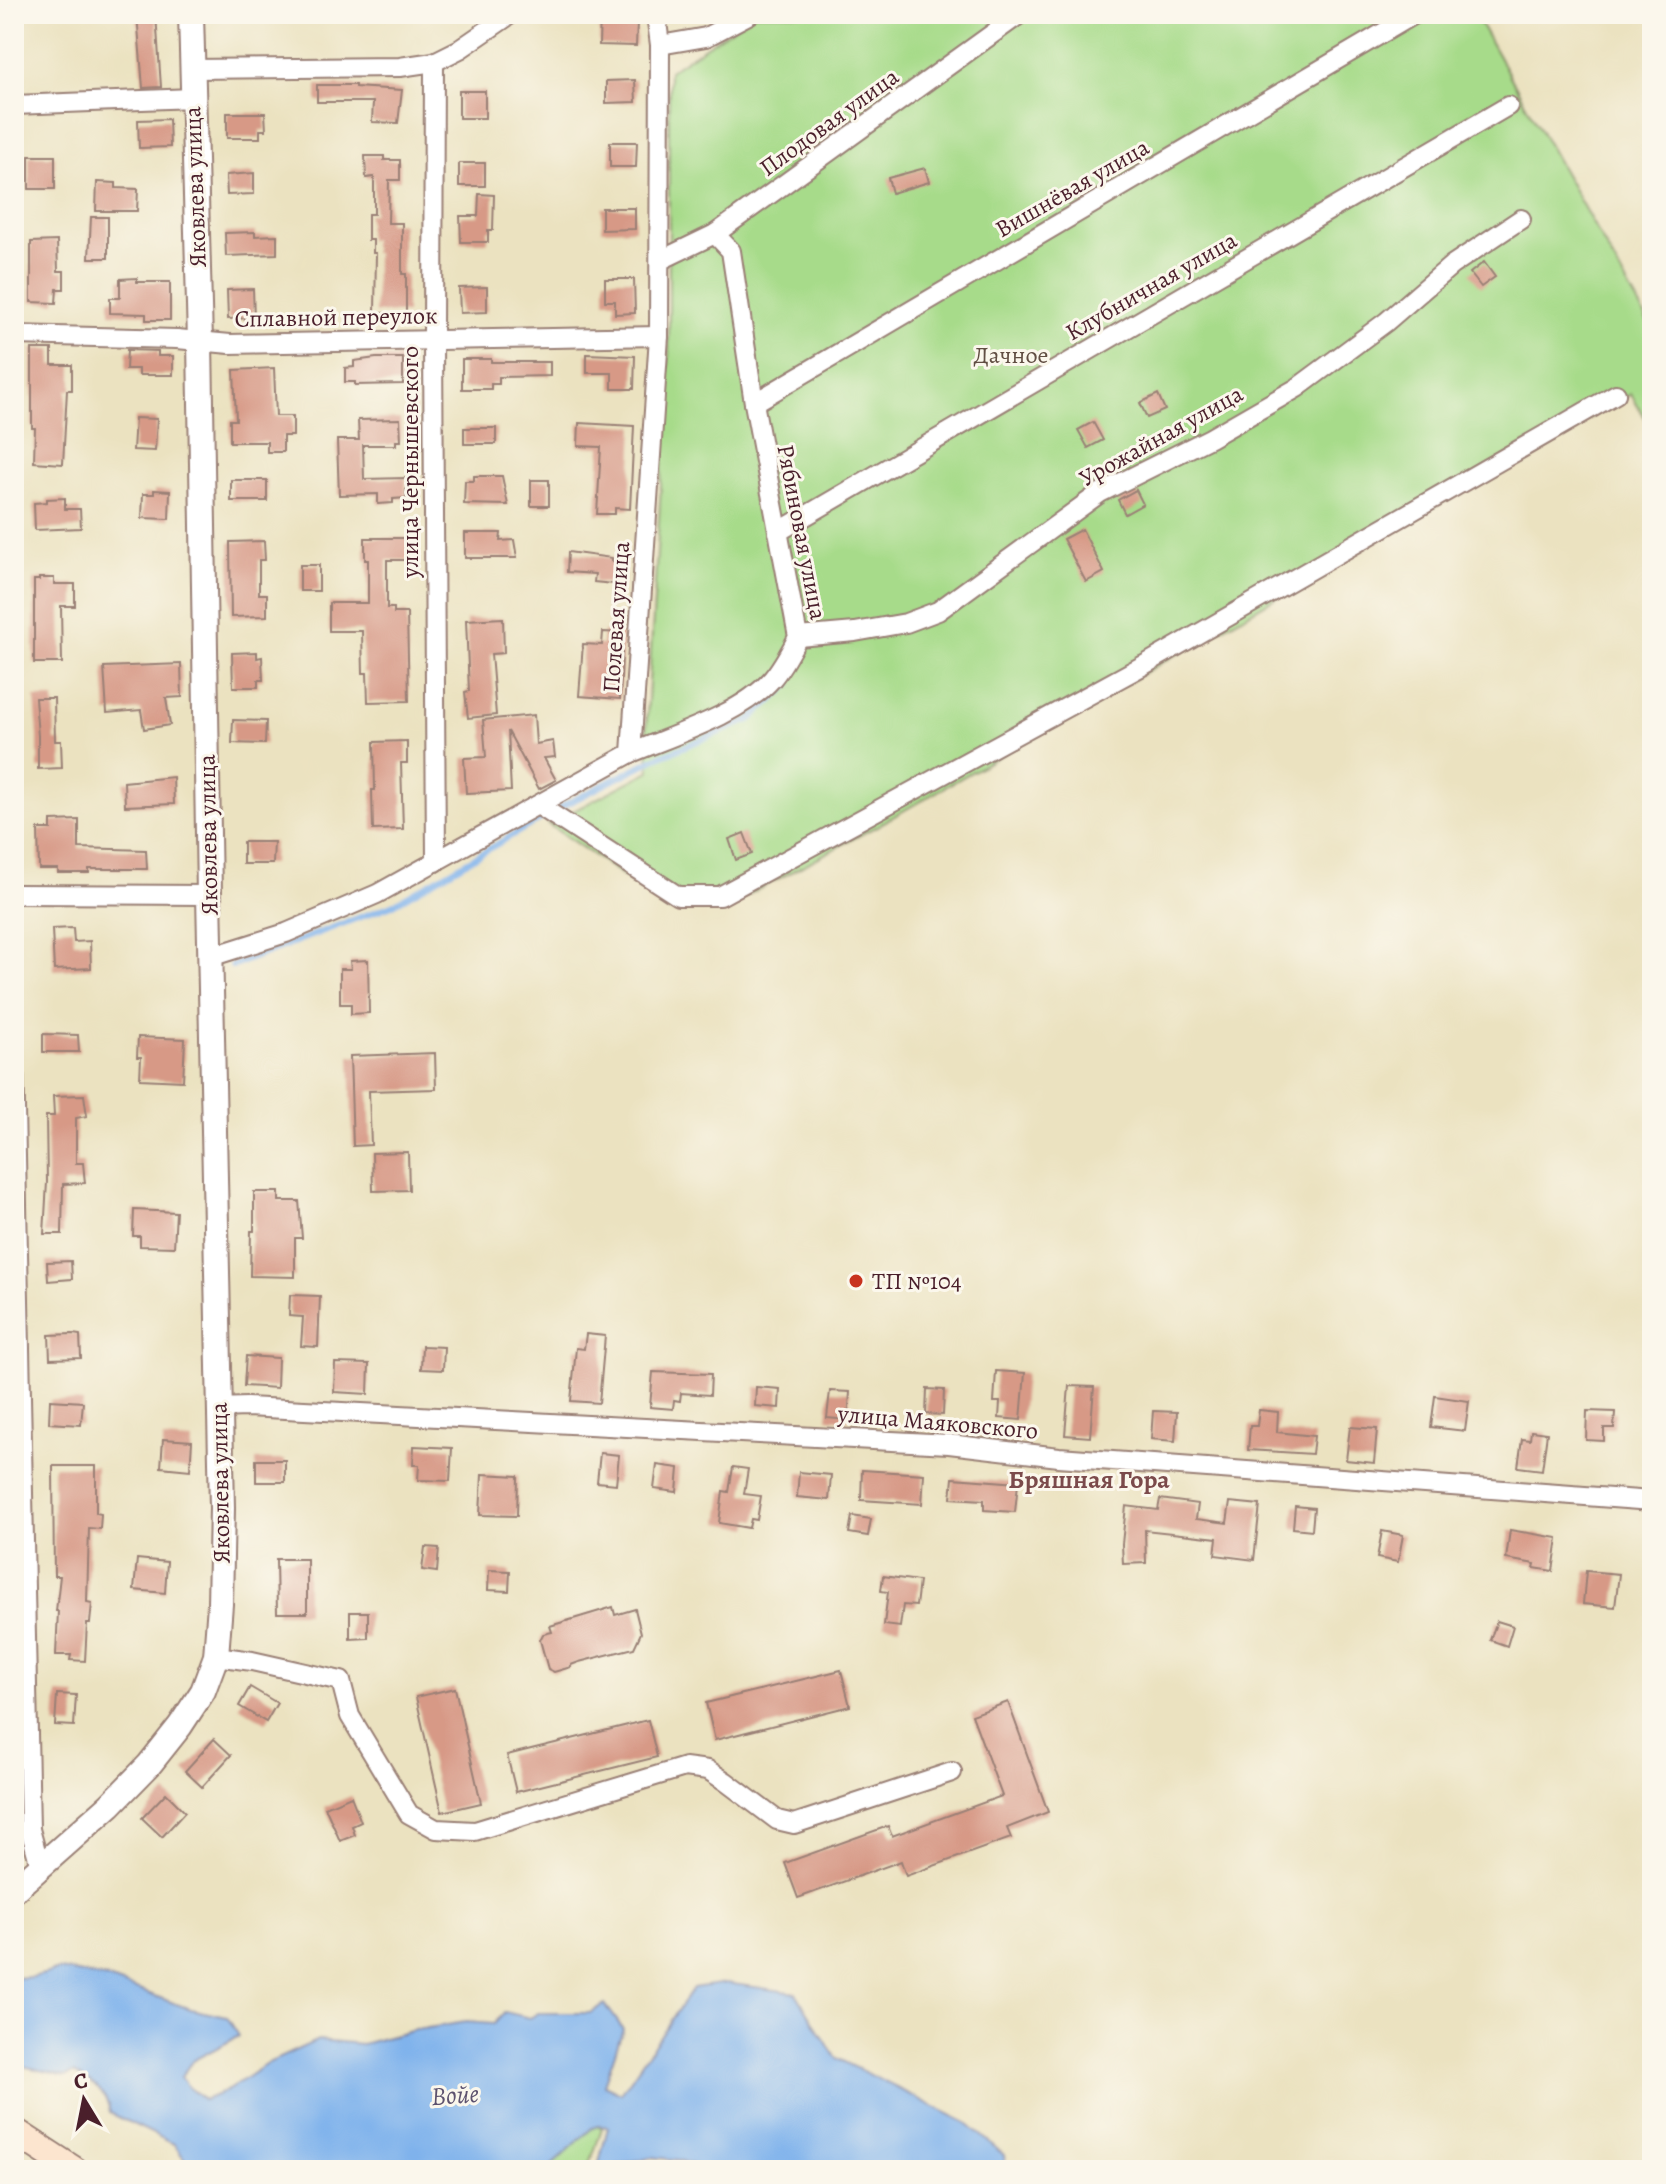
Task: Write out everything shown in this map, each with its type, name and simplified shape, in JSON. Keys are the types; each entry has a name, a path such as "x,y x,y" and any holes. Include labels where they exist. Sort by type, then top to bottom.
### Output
{"main road":[{"path":"14,2131 74,2170"}],"street":[{"name":"Яковлева улица","path":"14,1890 110,1805 149,1765 203,1691 216,1656 222,1508 191,14"},
{"path":"192,69 400,67 434,62 460,49 511,14"},
{"name":"Полевая улица","path":"631,753 659,336 660,45 656,14"},
{"path":"660,45 706,37 750,14"},
{"name":"Плодовая улица","path":"661,260 715,234 1020,14"},
{"name":"Вишнёвая улица","path":"754,403 1415,14"},
{"name":"улица Чернышевского","path":"434,62 436,862"},
{"path":"14,105 193,98"},
{"name":"Клубничная улица","path":"778,532 1508,106"},
{"name":"Урожайная улица","path":"798,637 906,623 938,611 1100,493 1210,438 1297,388 1386,322 1452,265 1521,219"},
{"name":"Рябиновая улица","path":"631,753 734,710 770,682 798,637 754,403 731,251 715,234"},
{"name":"Сплавной переулок","path":"14,335 230,344 659,336"},
{"path":"538,805 678,896 720,896 1144,665 1616,394"},
{"path":"210,957 286,933 377,894 631,753"},
{"path":"14,894 209,895"},
{"path":"14,1060 30,1829 40,1866"},
{"name":"улица Маяковского","path":"218,1408 247,1407 949,1444 1059,1457 1652,1501"},
{"path":"216,1656 341,1681 350,1716 409,1814 436,1829 475,1831 685,1767 708,1770 777,1820 794,1824 952,1772"}],"green space":[{"name":"Дачное","path":"754,14 1475,14 1652,329 1652,431 1631,394 877,826 720,910 669,907 548,824 650,771 646,733 669,353 669,71"},
{"path":"592,2128 602,2128 588,2170 547,2170"}],"water":[{"name":"Войе","path":"59,1970 106,1978 190,2009 227,2017 239,2036 192,2061 181,2077 204,2100 228,2090 268,2063 318,2040 362,2044 415,2030 466,2022 494,2024 505,2012 530,2018 538,2013 590,2013 605,2004 623,2029 604,2085 621,2093 693,1988 726,1983 796,1993 836,2058 967,2123 1004,2155 1006,2170 710,2170 678,2160 651,2157 605,2168 599,2163 608,2127 598,2126 592,2128 547,2170 421,2170 414,2166 409,2170 192,2170 174,2144 110,2113 102,2093 87,2080 74,2073 66,2076 14,2064 14,1978"}],"building":[{"path":"137,14 156,14 161,87 143,88"},
{"path":"600,14 625,14 624,22 637,22 636,46 599,45"},
{"path":"635,80 636,102 606,103 606,81"},
{"path":"317,85 402,90 398,123 372,122 373,102 317,102"},
{"path":"459,91 485,91 485,118 459,118"},
{"path":"227,113 265,113 266,130 260,130 260,138 227,138"},
{"path":"169,119 170,147 139,148 138,120"},
{"path":"610,142 637,142 636,167 610,167"},
{"path":"29,156 55,156 55,189 29,189"},
{"path":"365,156 400,160 400,180 389,180 388,223 402,223 406,313 375,313 376,253 373,253 373,240 368,240 368,214 374,214 374,177 366,178"},
{"path":"459,163 485,163 485,186 459,186"},
{"path":"925,168 929,182 892,193 888,178"},
{"path":"254,173 254,194 227,195 226,175"},
{"path":"97,182 116,183 116,188 138,189 137,211 96,211"},
{"path":"479,194 494,195 493,230 488,230 488,242 461,242 460,216 478,216"},
{"path":"602,208 635,208 635,229 602,230"},
{"path":"91,217 108,217 108,258 89,258"},
{"path":"255,232 255,236 277,235 277,254 226,256 225,233"},
{"path":"57,241 58,271 64,271 64,289 57,289 56,303 31,302 31,242"},
{"path":"1484,262 1495,277 1481,287 1470,273"},
{"path":"137,278 137,282 170,282 170,320 146,320 146,314 110,313 110,298 120,298 120,279"},
{"path":"605,279 634,279 635,313 615,314 615,301 605,301"},
{"path":"487,287 487,312 460,313 459,288"},
{"path":"253,289 254,318 228,319 227,290"},
{"path":"32,349 52,349 52,365 72,365 72,390 67,390 63,464 34,462"},
{"path":"127,350 158,351 158,356 173,356 173,375 139,375 139,369 126,369"},
{"path":"587,354 635,356 634,389 612,389 612,373 587,373"},
{"path":"403,358 403,384 355,385 355,382 345,382 345,368 354,367 354,361"},
{"path":"462,359 550,362 550,376 499,377 499,384 491,384 491,389 462,389"},
{"path":"274,368 276,416 293,416 293,436 283,436 283,452 267,452 267,442 230,442 230,420 236,420 234,370"},
{"path":"1158,394 1165,410 1147,418 1140,403"},
{"path":"135,418 157,419 155,451 133,450"},
{"path":"400,419 401,441 396,441 396,445 363,445 364,479 406,478 406,498 378,504 378,494 339,495 337,440 359,440 358,420"},
{"path":"1093,422 1103,440 1088,448 1078,430"},
{"path":"579,423 634,426 630,509 615,508 615,514 597,514 601,447 578,446"},
{"path":"464,428 496,428 496,444 464,444"},
{"path":"474,476 502,476 508,505 464,504 465,481 474,481"},
{"path":"231,480 267,480 267,501 231,501"},
{"path":"531,480 549,480 549,506 531,506"},
{"path":"154,490 170,491 169,519 142,518 143,494 154,494"},
{"path":"1136,490 1143,504 1125,514 1118,500"},
{"path":"65,498 65,509 80,509 81,528 35,530 34,503"},
{"path":"1082,529 1104,572 1086,582 1063,539"},
{"path":"465,533 501,533 500,541 514,540 517,558 465,558"},
{"path":"365,538 409,538 409,560 387,560 387,608 394,608 394,613 407,613 409,701 368,702 367,673 363,673 362,631 329,631 329,603 368,603"},
{"path":"264,541 265,560 259,560 259,594 267,594 267,616 231,617 230,542"},
{"path":"568,552 612,558 612,562 625,563 624,585 594,582 595,574 567,572"},
{"path":"300,565 319,565 319,591 300,591"},
{"path":"54,578 54,584 75,584 75,606 61,606 62,663 34,663 34,580"},
{"path":"503,618 504,653 491,654 496,715 468,718 465,692 469,691 466,620"},
{"path":"603,632 623,633 620,699 579,696 583,644 602,645"},
{"path":"257,652 257,658 262,657 263,680 258,680 258,687 233,687 232,653"},
{"path":"181,664 182,697 166,698 170,725 144,729 141,710 107,713 104,667"},
{"path":"35,698 54,698 55,741 61,741 62,768 38,769"},
{"path":"534,715 536,744 553,741 555,757 544,758 556,780 539,789 508,731 511,791 466,793 464,758 486,757 483,720"},
{"path":"233,720 266,721 265,744 232,743"},
{"path":"407,741 407,763 401,763 403,829 373,830 374,742"},
{"path":"173,777 174,804 125,806 124,782"},
{"path":"79,820 79,848 146,850 147,869 89,869 89,873 58,873 58,869 39,869 38,829 51,829 51,821"},
{"path":"744,833 752,854 736,860 729,839"},
{"path":"243,842 274,842 273,864 243,864"},
{"path":"73,928 74,942 90,941 91,968 54,970 52,929"},
{"path":"368,960 369,1013 351,1014 351,1004 340,1004 340,969 351,969 350,961"},
{"path":"43,1034 78,1035 79,1052 43,1052"},
{"path":"138,1037 185,1039 183,1081 140,1079"},
{"path":"435,1053 436,1089 369,1091 371,1145 353,1146 350,1056"},
{"path":"84,1095 87,1116 76,1118 76,1163 83,1163 85,1183 63,1184 62,1234 44,1234 46,1116 54,1116 53,1096"},
{"path":"408,1152 409,1190 373,1191 372,1153"},
{"path":"254,1192 279,1192 279,1201 299,1201 302,1238 295,1238 295,1277 250,1276"},
{"path":"134,1210 176,1212 174,1247 140,1246 140,1236 133,1236"},
{"path":"71,1261 72,1279 48,1281 47,1262"},
{"path":"290,1295 320,1296 318,1347 301,1346 303,1317 289,1316"},
{"path":"586,1334 605,1336 599,1403 571,1401 576,1348 584,1349"},
{"path":"49,1335 80,1335 81,1358 50,1359"},
{"path":"422,1346 444,1347 443,1370 421,1369"},
{"path":"246,1356 278,1358 277,1388 244,1386"},
{"path":"335,1363 369,1364 368,1394 334,1392"},
{"path":"996,1371 1025,1373 1021,1420 999,1418 1000,1402 994,1402"},
{"path":"653,1372 711,1374 710,1395 681,1393 680,1401 674,1400 673,1409 650,1407"},
{"path":"1069,1386 1094,1387 1090,1437 1065,1435"},
{"path":"756,1387 780,1389 779,1408 755,1406"},
{"path":"927,1389 944,1390 943,1415 926,1414"},
{"path":"830,1391 850,1392 848,1420 827,1418"},
{"path":"1435,1396 1469,1401 1465,1431 1431,1427"},
{"path":"50,1400 83,1402 81,1425 49,1423"},
{"path":"1259,1410 1278,1412 1277,1432 1314,1436 1312,1454 1248,1450 1250,1426 1257,1426"},
{"path":"1153,1411 1177,1412 1175,1441 1151,1439"},
{"path":"1587,1411 1615,1412 1614,1428 1604,1428 1604,1441 1586,1440"},
{"path":"1350,1427 1377,1429 1374,1463 1346,1460"},
{"path":"1531,1431 1547,1433 1542,1470 1518,1467 1522,1439 1530,1440"},
{"path":"163,1439 192,1441 190,1470 161,1467"},
{"path":"414,1446 452,1448 450,1481 418,1480 419,1465 413,1465"},
{"path":"600,1453 619,1455 616,1484 597,1482"},
{"path":"256,1460 285,1460 285,1482 256,1482"},
{"path":"657,1465 679,1468 677,1492 654,1489"},
{"path":"53,1466 96,1466 96,1513 101,1514 100,1529 89,1528 87,1602 92,1603 90,1623 87,1623 85,1661 70,1660 71,1655 56,1655 60,1576 54,1576"},
{"path":"733,1467 748,1469 744,1494 761,1496 757,1520 751,1519 749,1528 719,1523 723,1491 729,1492"},
{"path":"862,1470 924,1474 922,1504 861,1500"},
{"path":"799,1472 831,1475 829,1500 797,1497"},
{"path":"482,1474 518,1476 517,1516 480,1515"},
{"path":"953,1478 1018,1483 1015,1512 984,1510 984,1500 951,1498"},
{"path":"1160,1499 1198,1504 1196,1519 1227,1523 1230,1502 1260,1505 1254,1560 1215,1555 1217,1538 1145,1530 1146,1563 1123,1564 1126,1506 1158,1510"},
{"path":"1295,1506 1314,1508 1312,1530 1293,1528"},
{"path":"852,1516 871,1519 868,1536 849,1533"},
{"path":"1510,1530 1558,1538 1553,1571 1506,1559"},
{"path":"1382,1531 1403,1535 1398,1562 1377,1558"},
{"path":"425,1547 439,1548 437,1572 422,1570"},
{"path":"137,1559 167,1562 165,1593 134,1590"},
{"path":"276,1559 307,1559 307,1613 277,1613"},
{"path":"489,1570 510,1571 509,1591 488,1590"},
{"path":"1586,1571 1619,1574 1615,1607 1583,1604"},
{"path":"883,1576 919,1581 916,1606 903,1605 900,1627 884,1625 888,1592 881,1591"},
{"path":"613,1607 615,1615 635,1609 641,1633 634,1648 554,1672 548,1669 540,1640 543,1634 552,1632 550,1626"},
{"path":"350,1612 368,1612 368,1638 350,1639"},
{"path":"1497,1621 1513,1626 1507,1646 1490,1640"},
{"path":"841,1670 850,1706 715,1740 706,1703"},
{"path":"250,1687 277,1703 266,1722 239,1706"},
{"path":"455,1688 481,1803 442,1812 416,1697"},
{"path":"57,1694 76,1695 74,1726 55,1725"},
{"path":"1008,1702 1048,1812 1007,1828 1011,1838 906,1876 901,1861 798,1898 785,1863 888,1826 892,1836 1002,1796 972,1715"},
{"path":"648,1720 657,1757 516,1792 507,1755"},
{"path":"214,1739 231,1755 202,1787 185,1771"},
{"path":"166,1793 185,1812 162,1837 142,1818"},
{"path":"351,1796 361,1822 352,1826 355,1835 340,1841 325,1807"}],"waterway":[{"path":"232,966 392,905 568,803 656,758 750,720 790,684"}],"place":[{"name":"ТП №104","path":"856,1281"}],"district":[{"name":"Бряшная Гора","path":"1089,1479"}]}
